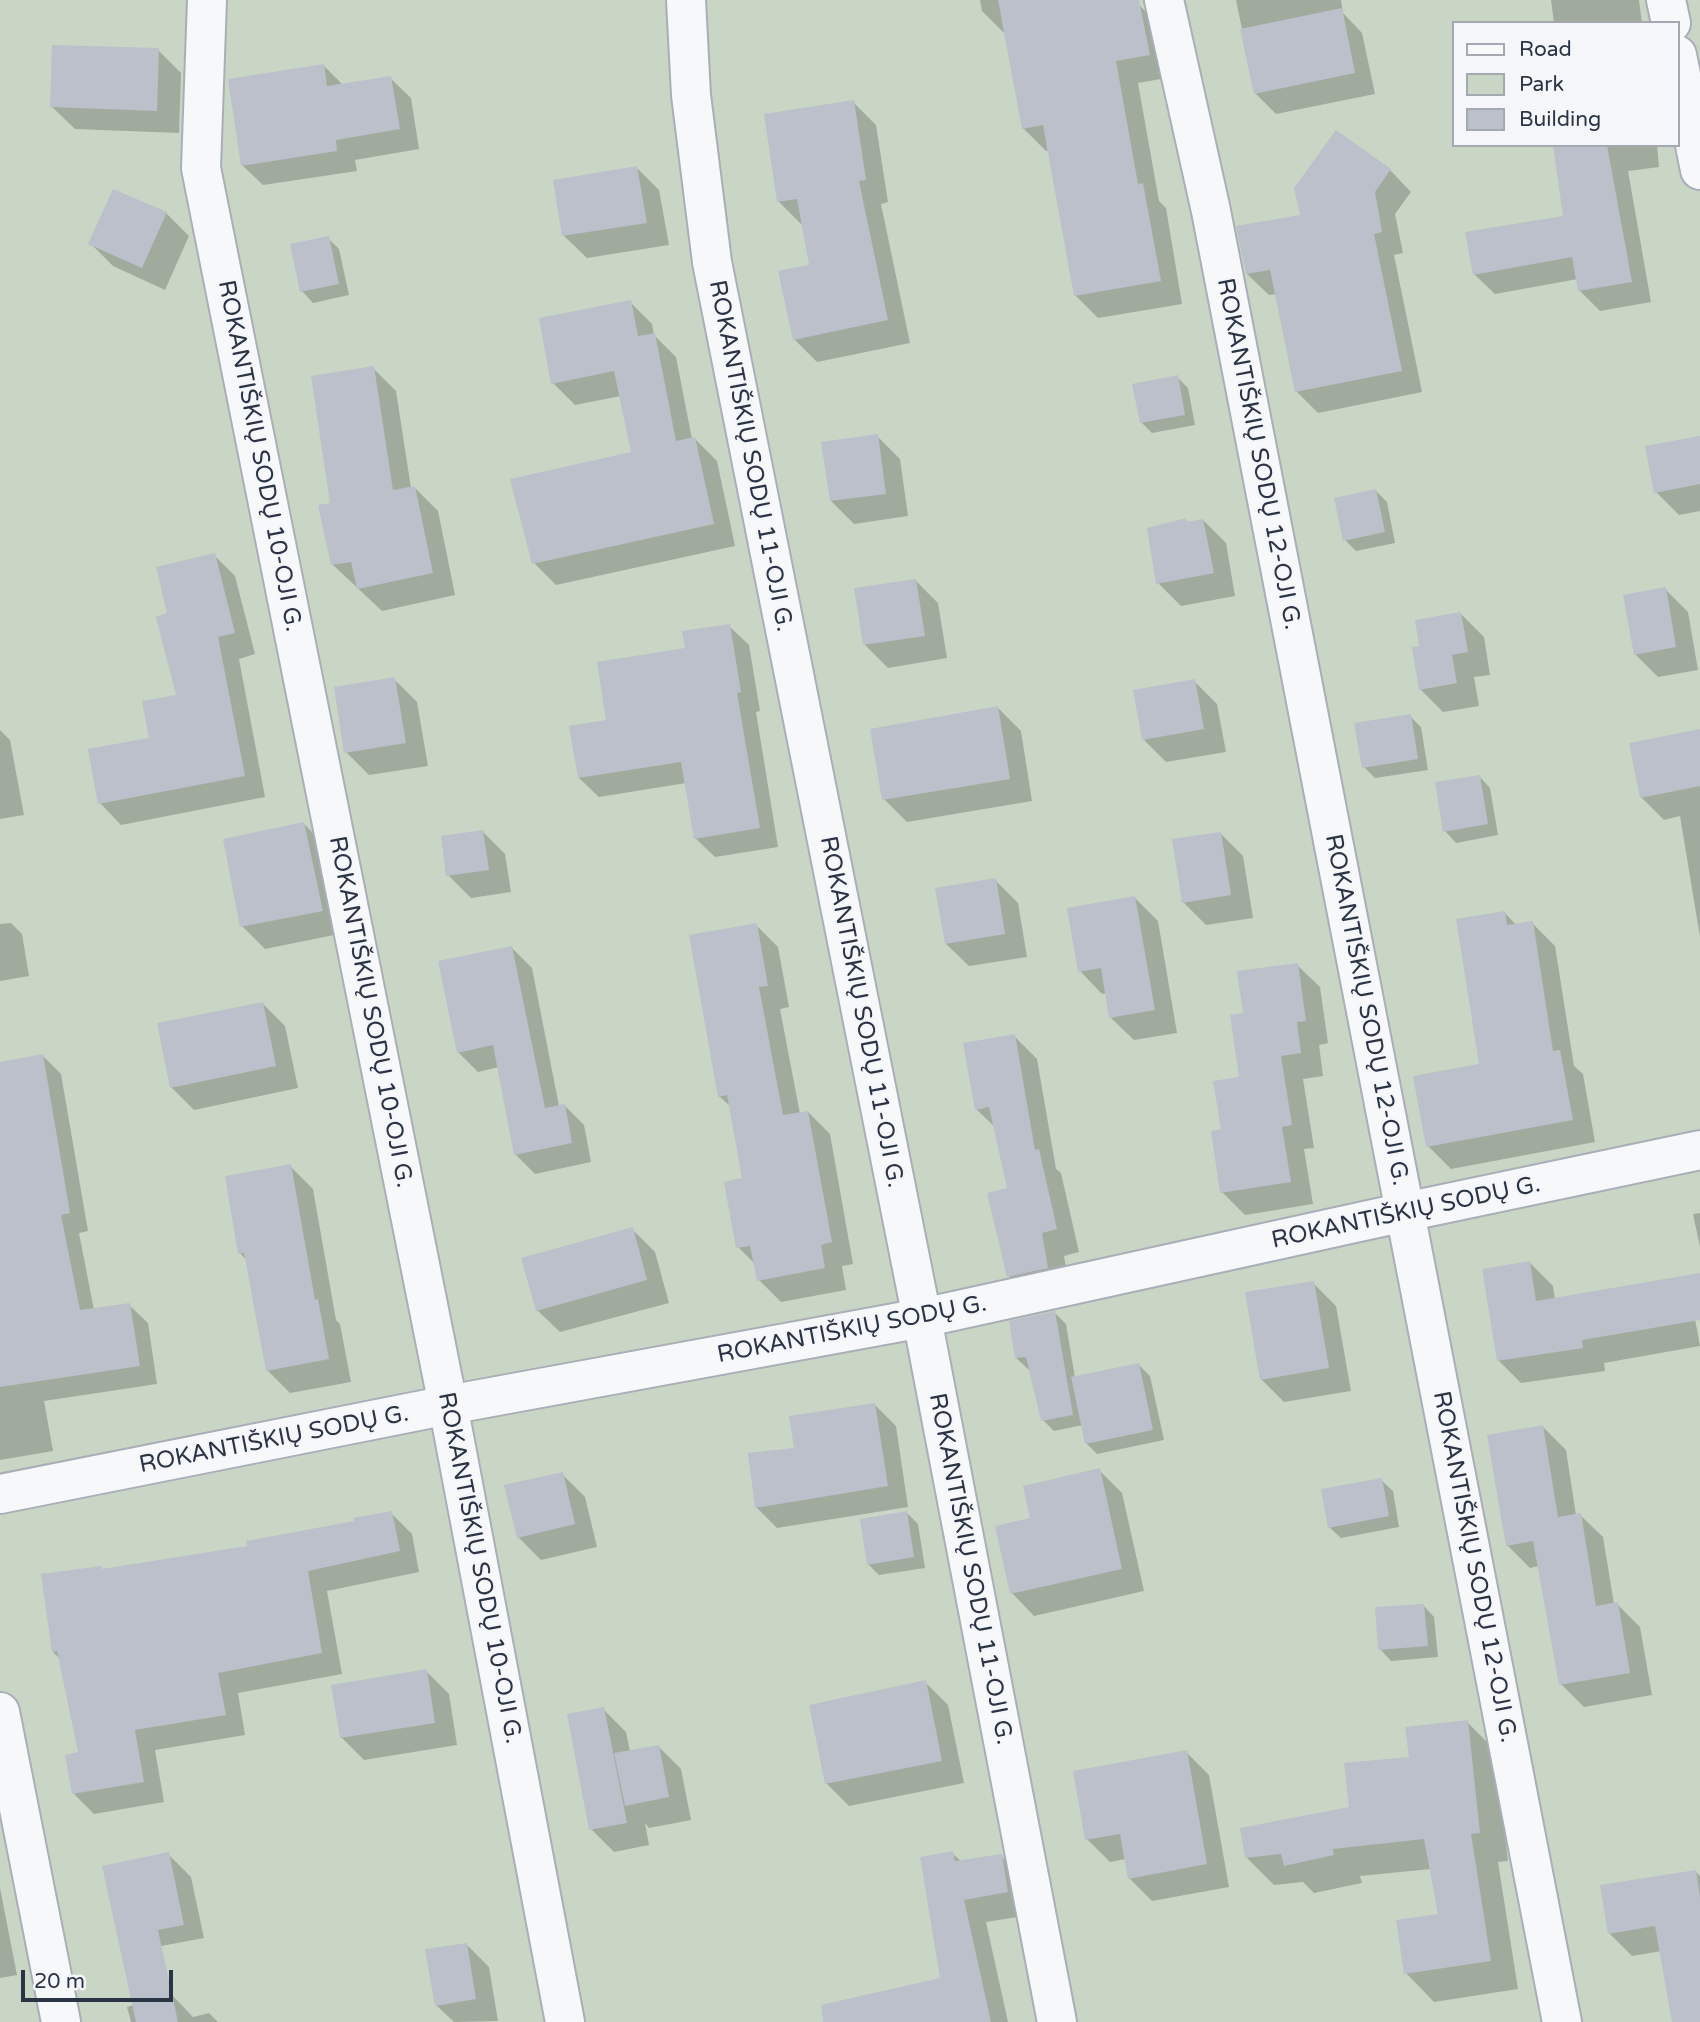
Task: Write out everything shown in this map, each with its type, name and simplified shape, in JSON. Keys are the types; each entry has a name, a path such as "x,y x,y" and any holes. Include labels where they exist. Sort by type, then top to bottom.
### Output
{"street":[{"name":"ROKANTIŠKIŲ SODŲ 10-OJI G.","path":"207,0 201,168 448,1405 565,2022"},
{"name":"ROKANTIŠKIŲ SODŲ 11-OJI G.","path":"686,0 691,94 712,262 922,1318 1056,2022"},
{"name":"ROKANTIŠKIŲ SODŲ 12-OJI G.","path":"1164,0 1212,211 1562,2022"},
{"path":"1666,0 1671,21"},
{"path":"1679,65 1700,170"},
{"name":"ROKANTIŠKIŲ SODŲ G.","path":"0,1494 448,1405 922,1318 1700,1150"},
{"path":"0,1712 61,2022"}],"green space":[{"path":"0,0 1700,0 1700,2022 0,2022"}],"building":[{"path":"998,0 1139,0 1150,55 1116,61 1138,184 1143,183 1161,281 1074,296 1043,125 1022,129"},
{"path":"1342,8 1355,73 1254,94 1240,29"},
{"path":"52,45 159,48 157,111 50,107"},
{"path":"324,64 327,86 391,76 400,129 336,140 337,151 241,166 228,79"},
{"path":"854,100 866,180 859,181 888,320 793,340 778,271 809,265 797,199 777,202 764,114"},
{"path":"1336,130 1391,169 1375,192 1382,232 1374,234 1402,371 1295,392 1270,270 1246,274 1236,226 1300,215 1294,188"},
{"path":"1553,147 1607,147 1632,282 1578,291 1572,257 1473,275 1465,232 1563,216"},
{"path":"637,166 647,223 562,236 553,180"},
{"path":"113,189 167,212 142,268 88,244"},
{"path":"329,236 339,284 300,292 290,244"},
{"path":"631,300 638,336 655,333 676,441 695,437 714,524 532,564 510,479 631,452 614,371 551,384 539,318"},
{"path":"374,366 393,490 415,486 433,573 357,589 351,562 331,565 318,505 330,503 311,376"},
{"path":"1178,375 1185,415 1140,423 1132,384"},
{"path":"878,434 886,494 830,501 821,442"},
{"path":"1700,436 1700,484 1654,493 1645,446"},
{"path":"1376,489 1385,532 1343,541 1334,498"},
{"path":"1186,518 1187,522 1203,519 1214,573 1156,584 1147,528"},
{"path":"215,553 235,633 218,637 245,776 98,804 88,749 149,738 142,701 176,695 156,617 167,613 156,567"},
{"path":"916,579 925,636 863,645 854,588"},
{"path":"1666,587 1676,647 1634,655 1623,595"},
{"path":"1461,612 1468,652 1452,655 1457,683 1419,690 1412,647 1419,646 1415,620"},
{"path":"730,624 741,692 737,693 760,828 694,839 681,762 578,778 569,726 606,720 597,662 685,648 682,631"},
{"path":"395,677 406,743 344,753 334,687"},
{"path":"1195,679 1204,729 1142,740 1133,690"},
{"path":"998,706 1010,779 882,800 870,729"},
{"path":"1411,714 1418,759 1362,768 1354,723"},
{"path":"1700,729 1700,786 1640,798 1629,743"},
{"path":"1480,775 1488,824 1443,832 1435,782"},
{"path":"304,822 323,911 240,927 223,839"},
{"path":"483,830 489,870 446,876 441,836"},
{"path":"1221,832 1231,895 1182,903 1172,839"},
{"path":"996,878 1005,934 945,944 935,888"},
{"path":"1135,896 1155,1010 1109,1018 1101,968 1078,972 1067,908"},
{"path":"1505,911 1507,925 1533,921 1553,1051 1560,1050 1573,1120 1426,1147 1413,1076 1479,1064 1456,919"},
{"path":"757,923 768,986 759,987 783,1115 808,1111 832,1242 821,1245 825,1268 757,1281 750,1246 736,1248 724,1182 742,1178 727,1095 718,1097 689,935"},
{"path":"512,946 545,1108 565,1104 572,1143 514,1155 493,1045 457,1053 438,961"},
{"path":"1298,963 1306,1021 1297,1022 1301,1053 1281,1056 1292,1125 1282,1127 1291,1182 1220,1193 1211,1131 1221,1129 1213,1081 1239,1077 1230,1015 1243,1013 1237,971"},
{"path":"263,1002 276,1066 170,1088 157,1023"},
{"path":"1015,1034 1035,1150 1039,1149 1057,1229 1042,1233 1048,1268 1007,1277 987,1193 1007,1188 989,1107 975,1110 963,1043"},
{"path":"43,1054 70,1213 61,1215 80,1310 130,1303 140,1366 0,1387 0,1062"},
{"path":"291,1164 315,1300 318,1299 329,1359 266,1371 244,1253 238,1254 225,1176"},
{"path":"633,1227 647,1280 536,1311 521,1258"},
{"path":"1530,1261 1536,1301 1700,1273 1700,1320 1582,1340 1583,1348 1497,1361 1482,1269"},
{"path":"1314,1281 1329,1368 1260,1380 1245,1292"},
{"path":"1055,1311 1073,1415 1041,1421 1026,1357 1015,1358 1009,1321"},
{"path":"1139,1363 1153,1430 1085,1444 1071,1377"},
{"path":"875,1403 888,1486 755,1508 748,1453 794,1448 789,1416"},
{"path":"1543,1425 1558,1517 1581,1513 1596,1606 1618,1602 1630,1673 1559,1685 1533,1541 1506,1546 1487,1435"},
{"path":"1100,1468 1122,1569 1010,1594 995,1526 1030,1518 1023,1486"},
{"path":"563,1472 575,1524 517,1538 504,1485"},
{"path":"1382,1478 1389,1516 1328,1528 1321,1489"},
{"path":"392,1511 400,1551 308,1571 322,1653 218,1673 226,1715 135,1730 144,1782 72,1794 65,1755 78,1752 57,1651 52,1652 41,1574 102,1566 102,1569 247,1546 246,1541 354,1521 353,1518"},
{"path":"907,1511 914,1557 867,1565 860,1519"},
{"path":"1424,1604 1428,1646 1378,1650 1375,1607"},
{"path":"427,1669 435,1723 340,1738 331,1685"},
{"path":"926,1680 942,1761 825,1784 809,1705"},
{"path":"604,1707 627,1823 589,1830 567,1714"},
{"path":"1468,1720 1480,1833 1471,1834 1491,1961 1404,1974 1396,1920 1438,1914 1424,1839 1333,1849 1334,1855 1284,1866 1281,1854 1245,1858 1240,1828 1349,1807 1344,1763 1409,1757 1405,1727"},
{"path":"659,1745 669,1797 625,1806 614,1753"},
{"path":"1187,1750 1207,1864 1128,1879 1120,1834 1085,1840 1073,1771"},
{"path":"953,1851 955,1861 1002,1854 1008,1892 964,1900 991,2022 823,2022 821,2005 940,1978 920,1857"},
{"path":"169,1852 184,1925 158,1930 178,2022 136,2022 102,1866"},
{"path":"1696,1870 1700,1897 1700,2022 1672,2022 1655,1926 1608,1934 1600,1885"},
{"path":"467,1943 476,1999 435,2006 425,1949"}]}
